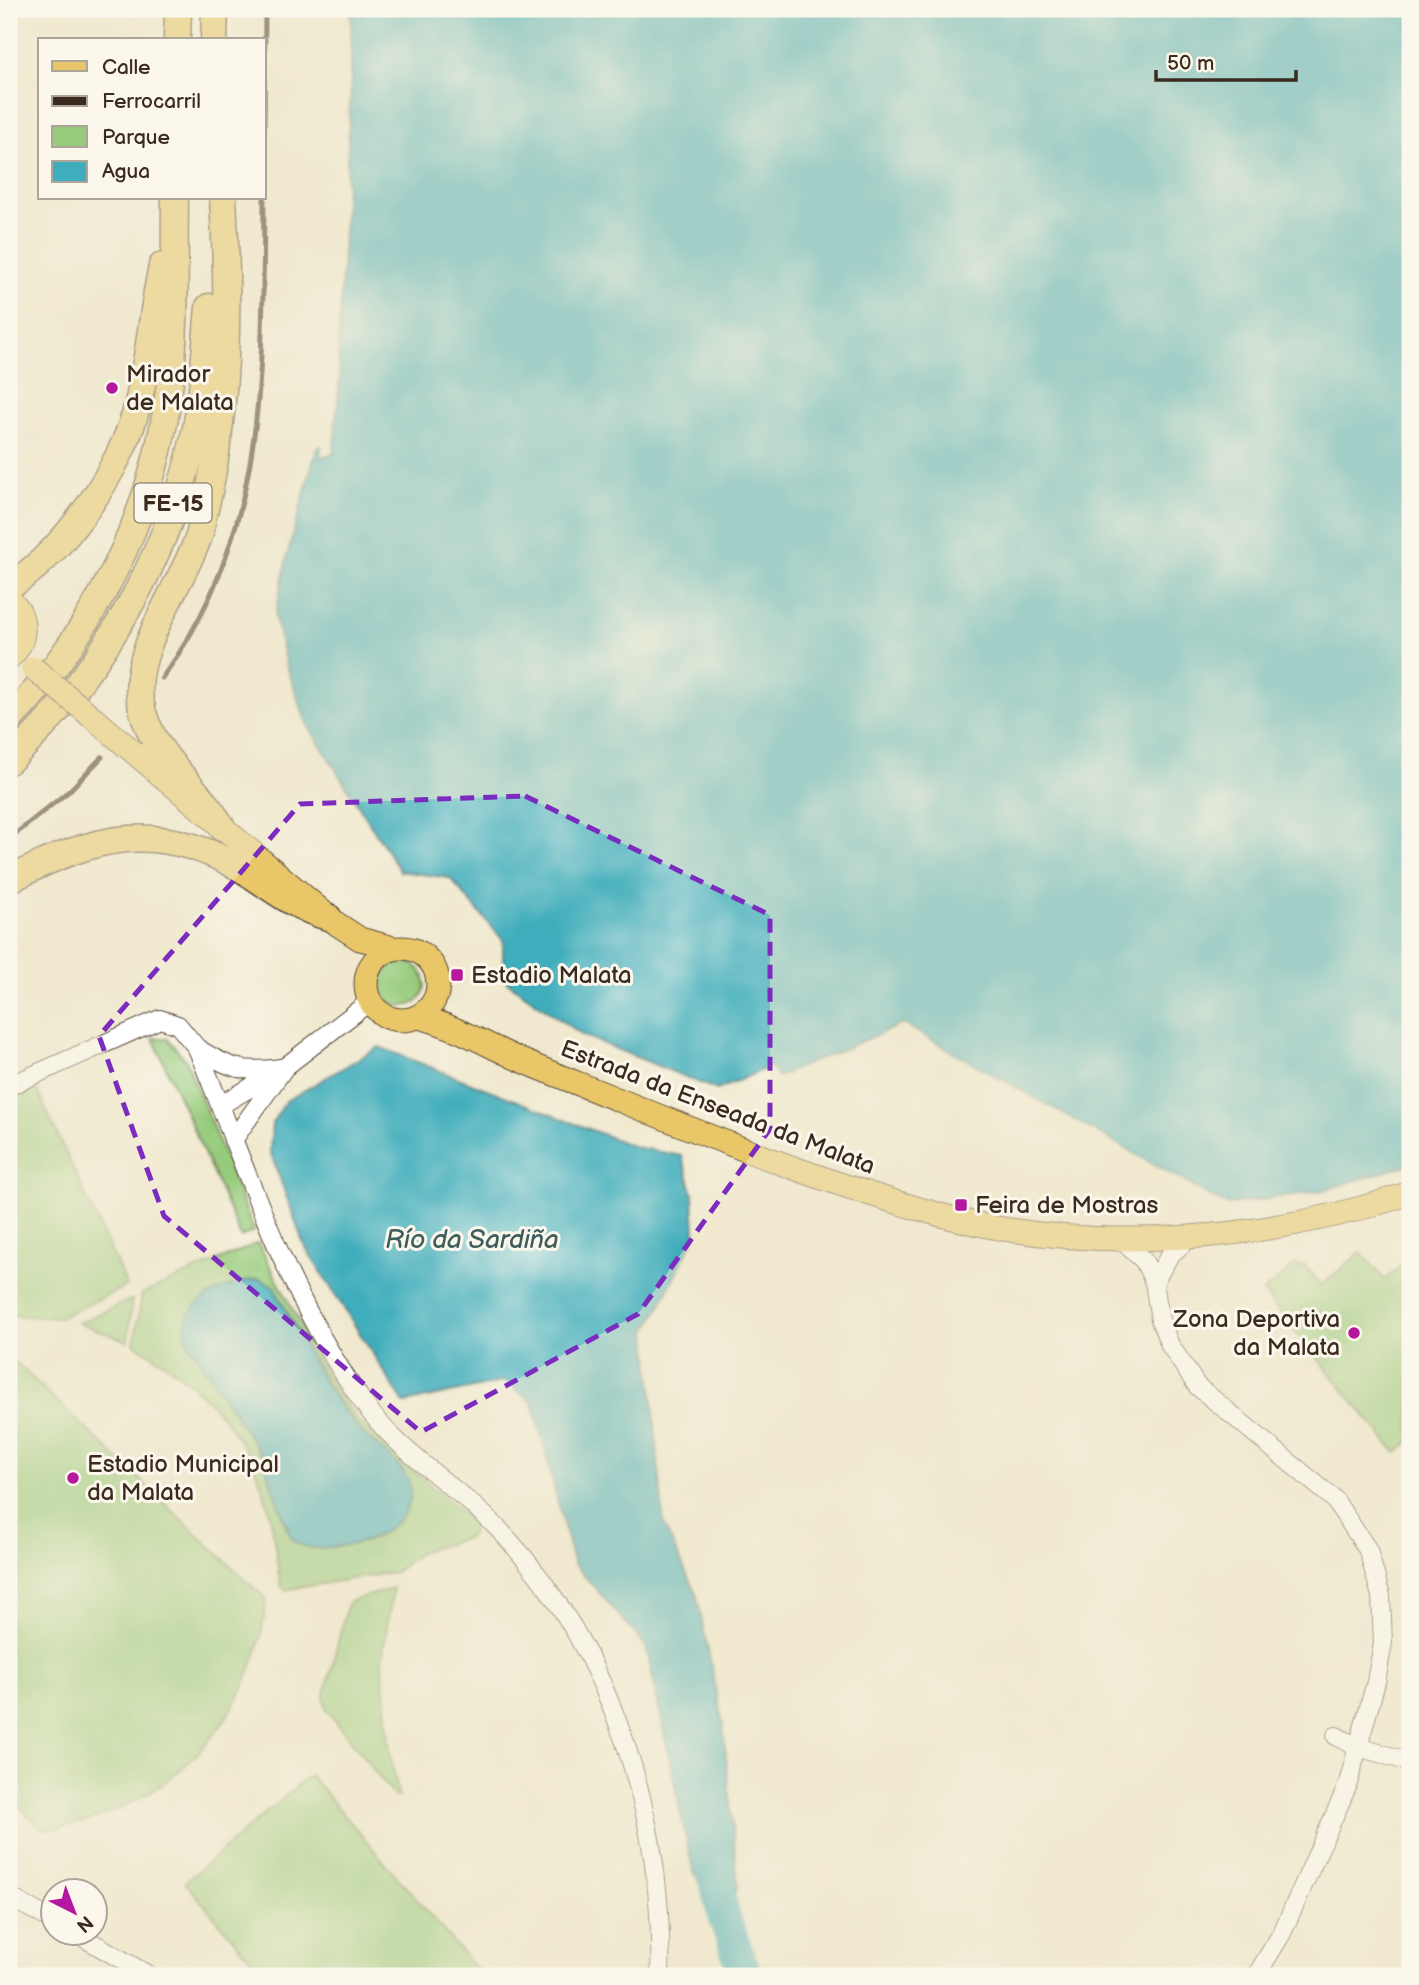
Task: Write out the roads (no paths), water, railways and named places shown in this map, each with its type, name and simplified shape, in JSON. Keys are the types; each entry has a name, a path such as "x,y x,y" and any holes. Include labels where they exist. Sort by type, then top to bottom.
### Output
{"highway":[{"path":"172,9 177,38"},
{"path":"177,38 178,9"},
{"path":"214,38 215,9"},
{"name":"FE-15","path":"9,761 56,711 110,640 163,538 188,455 201,399 210,299 212,200"},
{"path":"222,827 209,805 159,751 144,722 139,695 141,670 151,643 198,536 215,458 227,272 223,200"},
{"path":"9,586 26,576 63,538 90,504 110,472 138,405 157,289 175,202"},
{"name":"FE-15","path":"9,720 40,688 87,621 117,567 158,455 170,388 175,202"},
{"path":"9,880 73,848 109,839 173,841 208,852 244,871 293,905 333,920"}],"main road":[{"path":"9,600 23,621 21,643 12,655 33,668 333,920 360,939 394,948 404,947 424,955 432,963 438,983 431,1006 419,1017 400,1021 388,1018 367,991 357,959 333,920"},
{"path":"367,991 374,960 394,948"},
{"name":"Estrada da Enseada da Malata","path":"438,983 452,1013 467,1033"},
{"name":"Estrada da Enseada da Malata","path":"419,1017 467,1033 515,1058 750,1153 954,1219 1028,1231 1156,1241 1278,1226 1365,1209 1410,1194"}],"street":[{"path":"233,1140 285,1067 367,991"},
{"path":"9,1086 160,1019 178,1025 197,1048 296,1291 363,1403 387,1432 507,1537 550,1594 581,1645 625,1746 645,1815 658,1900 660,1976"},
{"path":"197,1048 223,1065 238,1070 285,1067"},
{"path":"221,1105 285,1067"},
{"path":"1119,1238 1144,1261 1154,1282 1165,1332 1197,1386 1334,1499 1368,1550 1381,1596 1383,1643 1347,1787 1282,1933 1256,1976"},
{"path":"1154,1282 1170,1255 1189,1238"},
{"path":"1336,1735 1358,1747 1410,1762"},
{"path":"9,1897 38,1913"},
{"path":"97,1946 150,1976"}],"water":[{"path":"351,9 1410,9 1410,1164 1321,1191 1226,1205 903,1024 777,1077 771,1066 717,1090 582,1035 503,979 503,940 450,878 400,871 307,724 286,665 275,617 288,552 317,447 321,446 321,457 333,454 340,377 338,355 351,81"},
{"name":"Río da Sardiña","path":"379,1047 635,1147 682,1156 693,1194 695,1236 647,1332 664,1525 697,1596 723,1724 738,1886 724,1917 693,1871 646,1646 573,1563 533,1403 505,1381 404,1403 304,1245 270,1151 272,1123 286,1101"},
{"path":"259,1279 273,1286 335,1399 362,1432 401,1469 409,1483 408,1506 402,1517 382,1533 360,1543 319,1548 306,1547 292,1540 262,1456 188,1342 185,1328 188,1316 196,1306 220,1290"}],"waterway":[{"name":"Río da Sardiña","path":"713,1873 724,1917 746,1976"}],"railway":[{"path":"265,9 265,38"},
{"path":"162,678 197,623 223,566 241,507 252,448 259,387 264,200"},
{"path":"9,839 69,791 102,757"}],"place":[{"name":"Mirador de Malata","path":"112,388"},
{"name":"Estadio Malata","path":"457,975"},
{"name":"Feira de Mostras","path":"961,1205"},
{"name":"Zona Deportiva da Malata","path":"1354,1333"},
{"name":"Estadio Municipal da Malata","path":"73,1478"}]}
